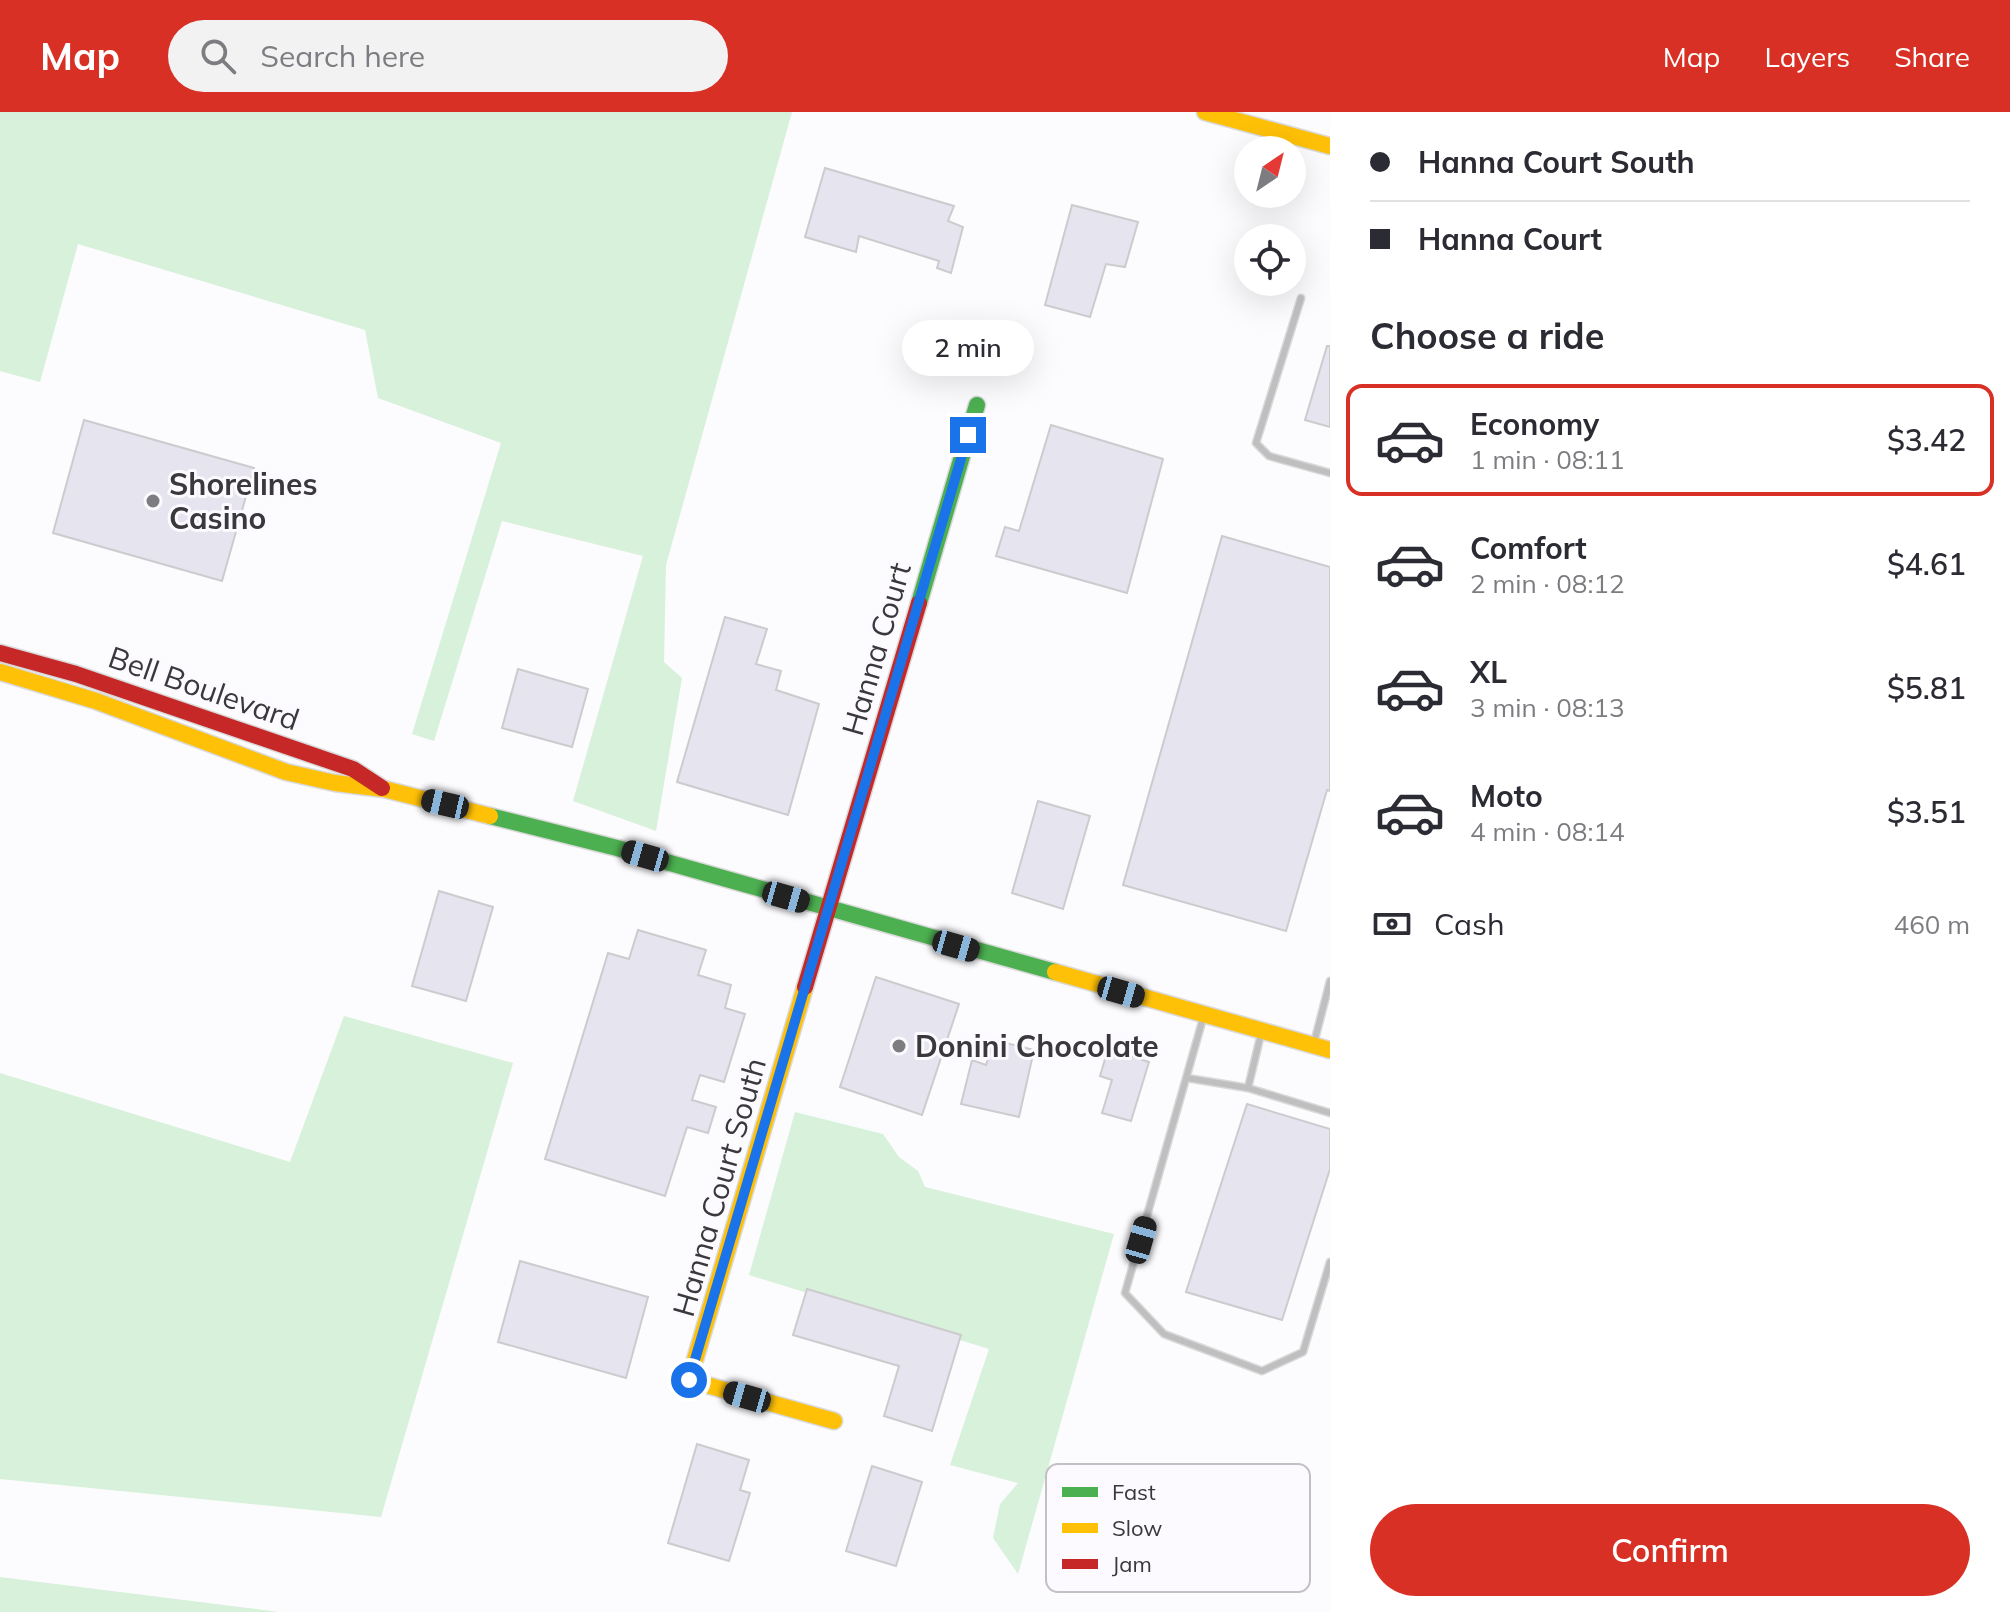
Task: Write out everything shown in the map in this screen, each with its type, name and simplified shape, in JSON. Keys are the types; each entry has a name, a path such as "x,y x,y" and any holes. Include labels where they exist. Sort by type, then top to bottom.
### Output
{"main road":[{"path":"1205,112 1330,146"},
{"name":"Hanna Court","path":"830,910 977,405"},
{"name":"Bell Boulevard","path":"0,653 76,674 353,769 384,789"},
{"name":"Bell Boulevard","path":"0,672 68,692 299,776 344,787 384,789 617,848 1322,1048"},
{"name":"Hanna Court South","path":"830,910 689,1380 834,1421"}],"lane":[{"path":"1301,298 1256,443 1269,456 1330,473"},
{"path":"1322,1048 1330,981"},
{"path":"1205,1015 1125,1293 1164,1334 1262,1371 1303,1352 1330,1262"},
{"path":"1248,1088 1262,1031"},
{"path":"1187,1078 1248,1088 1330,1113"}],"green space":[{"path":"0,112 792,112 666,565 664,662 682,678 656,831 573,801 643,556 502,521 434,741 412,734 501,443 378,398 365,330 78,244 40,382 0,371"},
{"path":"344,1016 513,1063 381,1517 0,1479 0,1073 290,1162"},
{"path":"795,1112 883,1134 899,1157 918,1171 925,1187 1114,1234 1049,1464 1046,1464 1046,1475 1018,1574 993,1538 1000,1504 1018,1483 950,1465 989,1349 749,1275"},
{"path":"0,1577 279,1612 0,1612"}],"building":[{"path":"825,168 954,206 948,221 963,227 951,273 937,268 939,261 859,236 856,252 805,237"},
{"path":"1072,205 1138,222 1125,267 1106,264 1090,317 1045,305"},
{"path":"1327,346 1330,346 1330,427 1305,420"},
{"name":"Shorelines Casino","path":"84,420 254,468 222,581 53,533"},
{"path":"1051,425 1163,459 1127,593 996,556 1005,527 1019,531"},
{"path":"1222,536 1330,567 1330,791 1327,790 1286,931 1123,885"},
{"path":"725,617 767,629 756,664 781,671 776,690 819,704 788,815 677,782"},
{"path":"518,669 588,689 572,747 502,728"},
{"path":"1038,801 1090,816 1063,909 1012,893"},
{"path":"439,891 493,907 466,1001 412,986"},
{"path":"638,930 706,950 698,975 731,985 725,1008 745,1014 724,1082 700,1075 692,1100 716,1107 708,1133 687,1127 665,1196 545,1159 608,953 629,959"},
{"name":"Donini Chocolate","path":"876,977 959,1004 922,1115 840,1087"},
{"path":"994,1040 1034,1050 1019,1117 961,1104 972,1060 986,1065"},
{"path":"1108,1049 1149,1062 1131,1121 1102,1113 1112,1080 1100,1076"},
{"path":"1247,1104 1330,1129 1330,1169 1282,1320 1186,1292"},
{"path":"520,1261 648,1297 626,1378 498,1342"},
{"path":"807,1289 961,1335 932,1431 884,1416 899,1366 793,1335"},
{"path":"697,1444 749,1460 740,1490 750,1493 729,1561 668,1543"},
{"path":"872,1466 922,1482 896,1566 846,1551"}],"traffic: fast":[{"path":"919,603 977,405"},
{"path":"490,816 617,848 1055,972"}],"traffic: slow":[{"path":"1205,112 1330,146"},
{"path":"0,672 96,701 286,772 335,783 384,789 490,816"},
{"path":"1055,972 1330,1050"},
{"path":"805,987 689,1380 834,1421"}],"traffic: jam":[{"path":"805,987 919,603"},
{"path":"0,653 76,674 353,769 382,788"}],"place":[{"name":"Shorelines Casino","path":"153,501"},
{"name":"Donini Chocolate","path":"899,1046"}],"route":[{"path":"689,1380 968,435"}]}
